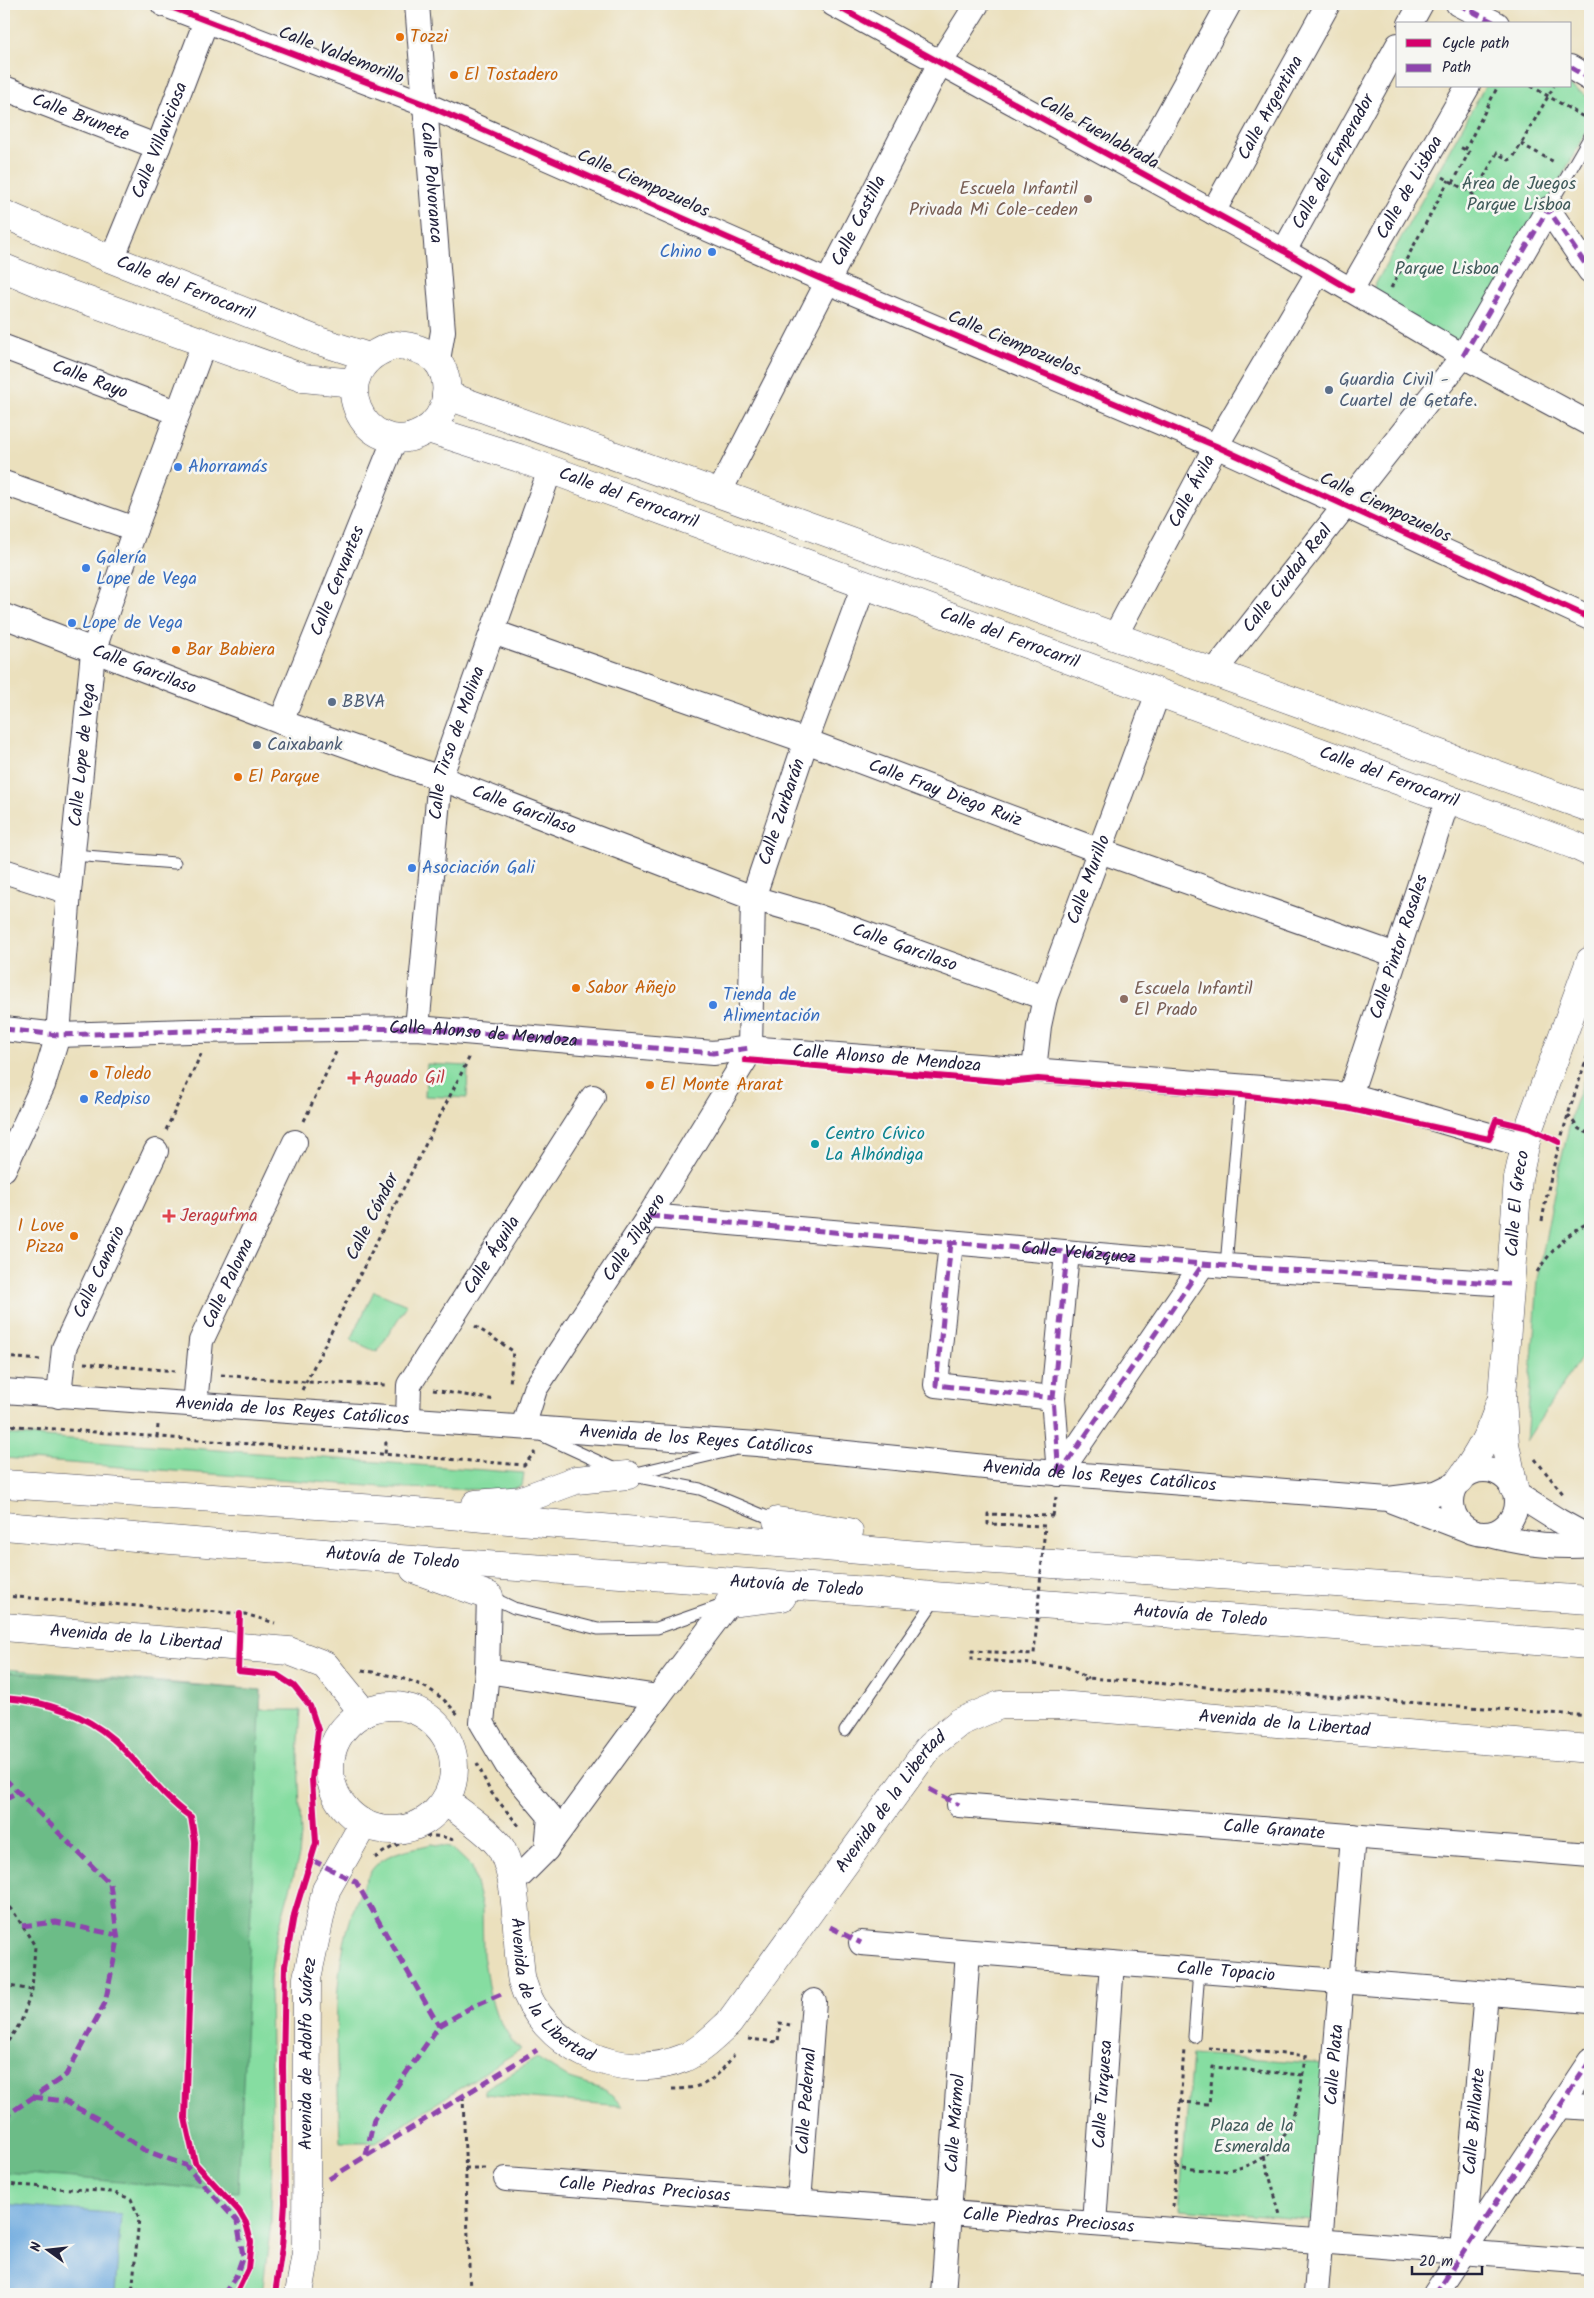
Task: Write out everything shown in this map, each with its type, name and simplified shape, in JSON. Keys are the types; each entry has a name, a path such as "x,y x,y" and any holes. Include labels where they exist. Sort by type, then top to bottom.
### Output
{"main road":[{"name":"Calle del Ferrocarril","path":"4,214 318,341 370,357"},
{"path":"4,268 61,291 304,378 354,383"},
{"path":"396,346 408,346 426,352 438,360 444,378 445,404 437,420 428,429 418,435 395,438 374,430 360,416 354,392 354,383 361,367 370,357 380,350 396,346"},
{"name":"Calle del Ferrocarril","path":"446,395 1590,808"},
{"name":"Calle del Ferrocarril","path":"428,429 550,470 1448,799 1590,849"},
{"name":"Calle El Greco","path":"1502,1397 1518,1178 1526,1136 1590,962"},
{"path":"1459,1481 1494,1424 1502,1397"},
{"path":"1502,1397 1505,1444 1515,1491"},
{"path":"392,1510 522,1500 576,1480 628,1476"},
{"path":"4,1484 392,1510 919,1555 1590,1600"},
{"path":"777,1521 861,1534 919,1555"},
{"name":"Autovía de Toledo","path":"4,1526 385,1558 854,1590 1590,1645"},
{"path":"385,1558 489,1596"},
{"path":"729,1603 854,1590"},
{"name":"Avenida de la Libertad","path":"4,1627 289,1651 325,1665 364,1713"},
{"name":"Avenida de la Libertad","path":"445,1801 473,1820 502,1849 512,1884 522,1981 541,2020 569,2045 605,2062 646,2066 684,2058 705,2045 728,2023 930,1746 960,1722 1000,1705 1059,1705 1590,1749"},
{"path":"387,1706 411,1708 428,1717 443,1732 451,1748 454,1765 452,1783 445,1801 425,1820 412,1827 399,1830 381,1829 364,1823 352,1815 342,1804 334,1789 330,1768 333,1749 343,1730 364,1713 387,1706"},
{"name":"Avenida de Adolfo Suárez","path":"299,2294 306,2253 307,1978 326,1890 364,1823"}],"street":[{"name":"Calle Valdemorillo","path":"166,4 424,104"},
{"name":"Calle Polvoranca","path":"417,4 443,332 438,360"},
{"name":"Calle Fuenlabrada","path":"833,4 1284,250 1463,356 1590,424"},
{"name":"Calle Castilla","path":"719,493 940,63 977,4"},
{"path":"1137,171 1229,4"},
{"name":"Calle Argentina","path":"1213,212 1328,4"},
{"path":"1411,22 1421,4"},
{"path":"1458,4 1493,22"},
{"name":"Calle Villaviciosa","path":"112,259 158,147 206,21"},
{"name":"Calle del Emperador","path":"1284,250 1396,49"},
{"path":"1572,68 1590,79"},
{"name":"Calle Brunete","path":"4,88 158,147"},
{"name":"Calle de Lisboa","path":"1351,290 1467,88"},
{"name":"Calle Ciempozuelos","path":"424,104 828,282 1216,446 1590,618"},
{"path":"1548,209 1590,271"},
{"name":"Calle Ciudad Real","path":"1214,672 1463,356 1548,209"},
{"name":"Calle Ávila","path":"1115,636 1216,446 1319,271"},
{"name":"Calle Lope de Vega","path":"4,1169 43,1085 58,1035 68,892 94,652 135,529 204,343"},
{"name":"Calle Rayo","path":"4,347 178,413"},
{"name":"Calle Cervantes","path":"280,722 395,438"},
{"name":"Calle Tirso de Molina","path":"416,1028 440,778 550,470"},
{"path":"4,483 135,529"},
{"name":"Calle Zurbarán","path":"750,1048 753,898 806,741 864,585"},
{"name":"Calle Garcilaso","path":"4,616 280,722 440,778 753,898 820,917 1045,998"},
{"name":"Calle Fray Diego Ruiz","path":"493,632 806,741 1100,850 1396,955"},
{"name":"Calle Murillo","path":"1034,1070 1045,998 1158,693"},
{"name":"Calle Pintor Rosales","path":"1350,1095 1448,799"},
{"path":"4,871 68,892"},
{"name":"Calle Alonso de Mendoza","path":"4,1029 58,1035 416,1028 712,1053 750,1048 1350,1095 1526,1136"},
{"name":"Calle Jilguero","path":"523,1427 535,1388 649,1216 745,1060 750,1048"},
{"name":"Calle Águila","path":"409,1386 593,1097"},
{"name":"Calle Paloma","path":"195,1406 201,1341 295,1142"},
{"name":"Calle Canario","path":"59,1396 64,1348 156,1151"},
{"name":"Calle Velázquez","path":"649,1216 1215,1265 1509,1284"},
{"path":"951,1243 936,1385 1053,1398"},
{"path":"1059,1474 1053,1398 1068,1253"},
{"path":"1059,1474 1215,1265"},
{"path":"408,1420 409,1386"},
{"name":"Avenida de los Reyes Católicos","path":"4,1391 195,1406 757,1444 1059,1474 1388,1499 1436,1493 1459,1481"},
{"path":"1515,1491 1516,1511 1507,1525 1498,1531 1479,1533 1460,1523 1452,1506 1453,1494 1459,1481 1473,1471 1490,1470 1507,1478 1515,1491 1559,1521 1590,1538"},
{"name":"Avenida de los Reyes Católicos","path":"1388,1499 1479,1533 1511,1540 1576,1546 1590,1545"},
{"path":"489,1596 487,1671 482,1722 507,1766 550,1816 547,1848"},
{"path":"512,1884 547,1848 729,1603"},
{"path":"487,1671 658,1697"},
{"name":"Calle Granate","path":"959,1805 1590,1855"},
{"name":"Calle Plata","path":"1316,2294 1353,1836"},
{"name":"Calle Topacio","path":"861,1943 1590,2001"},
{"name":"Calle Mármol","path":"943,2294 968,1952"},
{"name":"Calle Turquesa","path":"1094,2224 1112,1963"},
{"name":"Calle Brillante","path":"1463,2252 1486,1992"},
{"name":"Calle Pedernal","path":"799,2202 814,2001"},
{"path":"1435,2294 1590,2061"},
{"path":"1560,2106 1590,2108"},
{"name":"Calle Piedras Preciosas","path":"506,2180 1590,2262"}],"lane":[{"name":"Calle Ciudad Real","path":"1548,209 1590,136"},
{"path":"72,855 175,863"},
{"path":"1215,1265 1241,1086"},
{"path":"523,1427 628,1476 700,1489 777,1521"},
{"path":"628,1476 757,1444"},
{"path":"489,1596 514,1608 598,1629 657,1628 729,1603"},
{"path":"844,1731 937,1596"},
{"path":"1194,2037 1199,1970"}],"path":[{"path":"1465,150 1497,88"},
{"path":"1534,88 1587,118 1583,125"},
{"path":"1447,170 1443,177 1474,195 1497,153 1509,160 1513,158 1553,88"},
{"path":"1521,144 1570,172"},
{"path":"1453,183 1469,152 1459,146 1455,154"},
{"path":"1390,289 1449,180"},
{"path":"295,1142 347,1029"},
{"path":"156,1151 212,1031"},
{"path":"1542,1225 1549,1178 1590,1049"},
{"path":"1568,1115 1579,1129 1590,1134"},
{"path":"1526,1136 1559,1142"},
{"path":"1535,1268 1534,1276 1545,1260 1565,1238 1579,1227 1590,1222"},
{"path":"455,1314 513,1351 510,1386"},
{"path":"4,1357 306,1382 409,1386 500,1401"},
{"path":"4,1425 524,1466 546,1438"},
{"path":"1533,1457 1569,1500"},
{"path":"1053,1516 988,1514 988,1524 1045,1526 1034,1654 972,1651 972,1660 1066,1667 1088,1678 1590,1716"},
{"path":"4,1596 240,1614 263,1618 283,1628"},
{"path":"239,1646 240,1614"},
{"path":"356,1668 391,1675 424,1686 441,1696 464,1722"},
{"path":"1080,1684 1088,1678"},
{"path":"476,1760 490,1792 520,1827"},
{"path":"4,1901 15,1914 35,1946 32,1990 21,2022 4,2047"},
{"path":"4,1985 32,1990"},
{"path":"747,2039 778,2042 780,2023 812,2028"},
{"path":"1171,2230 1184,2046"},
{"path":"1202,2048 1336,2057"},
{"path":"1176,2167 1227,2170 1251,2164 1276,2148 1291,2125 1302,2088 1305,2056"},
{"path":"1180,2102 1210,2104 1213,2067 1303,2075"},
{"path":"463,2096 470,2294"},
{"path":"1264,2156 1281,2217 1279,2239"},
{"path":"4,2184 112,2192 131,2199 139,2218 132,2294"}],"green space":[{"name":"Parque Lisboa","path":"1572,87 1590,98 1590,125 1467,350 1370,294 1484,88"},
{"path":"1590,1062 1590,1343 1526,1441 1538,1279 1555,1187 1573,1109"},
{"path":"427,1064 468,1066 467,1098 425,1096"},
{"path":"374,1291 407,1305 377,1352 351,1340"},
{"path":"4,1434 524,1473 522,1486 509,1490 395,1488 4,1458"},
{"path":"4,1669 261,1690 260,1710 301,1710 298,1755 301,1835 299,1856 276,1939 270,1980 271,2223 262,2294 4,2294"},
{"path":"4,1672 261,1690 238,2192 4,2172"},
{"path":"432,1844 451,1847 472,1867 482,1908 483,1955 489,1992 496,2014 512,2041 521,2049 376,2142 340,2142 336,2020 341,1959 348,1929 357,1900 375,1866 394,1854"},
{"name":"Plaza de la Esmeralda","path":"1192,2054 1325,2064 1312,2220 1179,2209"},
{"path":"537,2058 570,2079 605,2090 623,2106 485,2094 485,2089"}],"water":[{"path":"4,2204 121,2214 115,2294 4,2294"}],"marked path":[{"path":"1458,4 1493,22"},
{"path":"1572,68 1590,79"},
{"path":"1463,356 1548,209 1590,271"},
{"path":"4,1029 58,1035 417,1028 713,1053 750,1048"},
{"path":"649,1216 1226,1266 1509,1284"},
{"path":"951,1243 936,1385 1053,1398"},
{"path":"1059,1474 1053,1398 1067,1253"},
{"path":"1059,1474 1203,1264"},
{"path":"4,1778 110,1884 118,1940 105,2003 66,2075 4,2117"},
{"path":"929,1789 959,1805"},
{"path":"4,1799 18,1792"},
{"path":"312,1860 356,1882 439,2026"},
{"path":"22,1926 56,1922 117,1935"},
{"path":"830,1927 861,1943"},
{"path":"366,2155 374,2119 439,2026 475,2005 504,1993"},
{"path":"329,2179 537,2050"},
{"path":"1435,2294 1590,2061"},
{"path":"33,2097 64,2101 102,2121 144,2150 185,2165 237,2221 243,2256 236,2276 224,2294"}],"cycle path":[{"path":"163,4 424,104 828,282 1216,446 1590,618"},
{"path":"833,4 1284,251 1351,290"},
{"path":"745,1060 1008,1082 1038,1079 1241,1095 1346,1108 1489,1139 1496,1120 1529,1128 1559,1142"},
{"path":"240,1614 238,1671 277,1675 294,1686 310,1706 318,1730 312,1779 316,1843 294,1915 285,1966 283,2067 285,2203 282,2247 275,2294"},
{"path":"4,1698 48,1705 89,1722 113,1739 160,1790 191,1817 195,1842 185,2118 195,2163 239,2211 246,2223 251,2242 248,2269 236,2294"}],"place":[{"name":"Tozzi","path":"400,37"},
{"name":"El Tostadero","path":"454,75"},
{"name":"Escuela Infantil Privada Mi Cole-ceden","path":"1088,199"},
{"name":"Chino","path":"712,252"},
{"name":"Guardia Civil - Cuartel de Getafe.","path":"1329,390"},
{"name":"Ahorramás","path":"178,467"},
{"name":"Galería Lope de Vega","path":"86,568"},
{"name":"Lope de Vega","path":"72,623"},
{"name":"Bar Babiera","path":"176,650"},
{"name":"BBVA","path":"332,702"},
{"name":"Caixabank","path":"257,745"},
{"name":"El Parque","path":"238,777"},
{"name":"Asociación Gali","path":"412,868"},
{"name":"Sabor Añejo","path":"576,988"},
{"name":"Escuela Infantil El Prado","path":"1124,999"},
{"name":"Tienda de Alimentación","path":"713,1005"},
{"name":"Toledo","path":"94,1074"},
{"name":"Aguado Gil","path":"354,1078"},
{"name":"El Monte Ararat","path":"650,1085"},
{"name":"Redpiso","path":"84,1099"},
{"name":"Centro Cívico La Alhóndiga","path":"815,1144"},
{"name":"Jeragufma","path":"169,1216"},
{"name":"I Love Pizza","path":"74,1236"}],"park label":[{"name":"Área de Juegos Parque Lisboa","path":"1519,194"}]}
